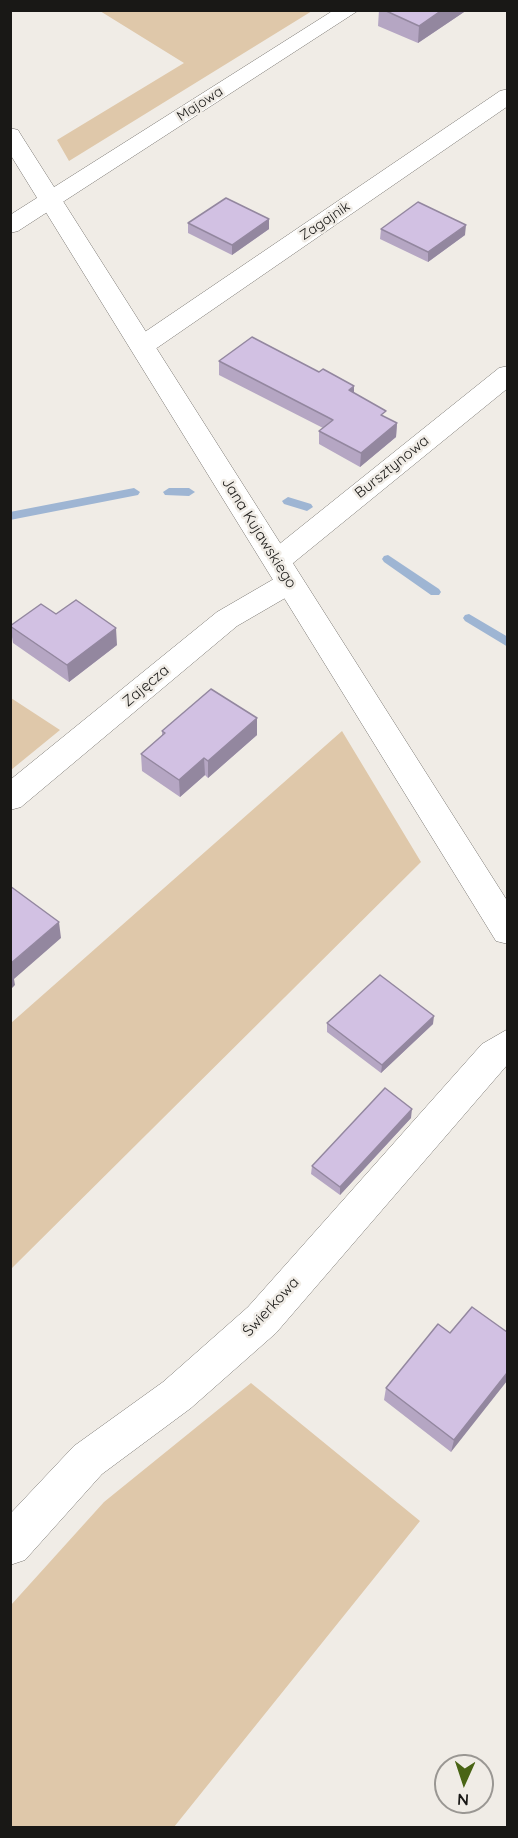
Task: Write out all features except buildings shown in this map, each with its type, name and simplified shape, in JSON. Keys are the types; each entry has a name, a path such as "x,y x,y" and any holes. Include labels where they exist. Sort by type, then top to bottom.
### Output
{"street":[{"name":"Majowa","path":"10,226 349,10"},
{"name":"Zagajnik","path":"142,346 507,96"},
{"name":"Jana Kujawskiego","path":"10,135 507,931"},
{"name":"Bursztynowa","path":"283,572 507,374"},
{"name":"Zajęcza","path":"10,798 283,572"},
{"name":"Świerkowa","path":"10,1545 88,1460 177,1395 262,1320 494,1054 507,1044"}],"shaded area":[{"path":"100,11 312,11 69,161 57,140 184,63"},
{"path":"11,698 60,730 11,770"},
{"path":"342,731 421,862 11,1269 11,1023"},
{"path":"251,1383 420,1521 174,1827 11,1827 11,1605 104,1502"}],"waterway":[{"path":"10,516 134,492"},
{"path":"169,492 189,492"},
{"path":"288,501 307,507"},
{"path":"388,559 435,592"},
{"path":"469,618 508,643"}]}
